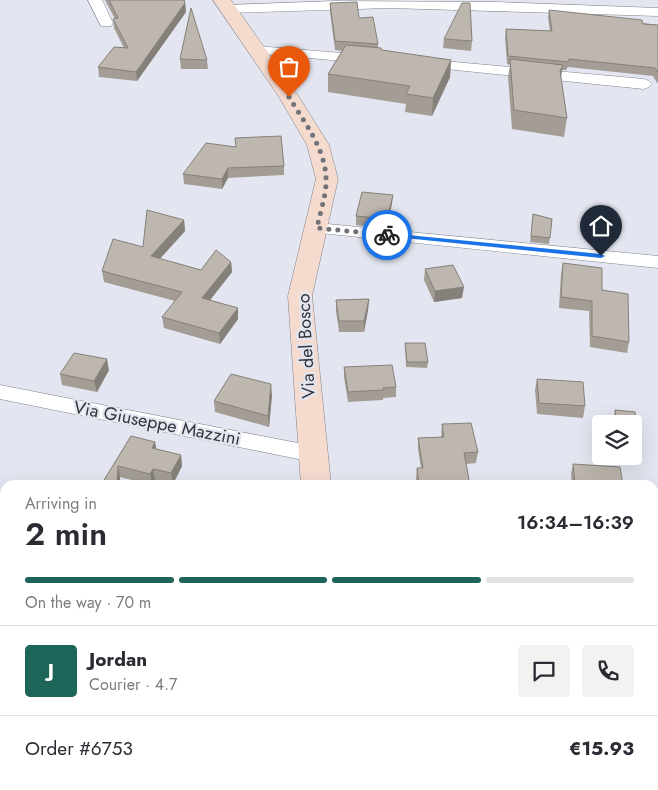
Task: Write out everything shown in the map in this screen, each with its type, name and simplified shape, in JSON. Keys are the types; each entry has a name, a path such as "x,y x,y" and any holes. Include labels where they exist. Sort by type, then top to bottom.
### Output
{"main road":[{"name":"Via del Bosco","path":"225,4 289,97 318,145 327,179 300,296 316,480"}],"street":[{"path":"96,0 106,23"},
{"path":"225,4 374,1 658,12"},
{"path":"256,50 380,60"},
{"path":"408,62 644,84"},
{"path":"317,228 658,262"},
{"name":"Via Giuseppe Mazzini","path":"0,392 313,454"}],"building":[{"path":"109,0 184,0 185,3 136,72 98,67 114,47 128,48 113,19 118,18"},
{"path":"357,2 359,18 373,17 378,44 335,41 330,3"},
{"path":"462,3 470,3 472,41 444,39"},
{"path":"191,8 207,60 180,59"},
{"path":"549,10 642,20 643,24 658,25 658,73 655,68 569,59 568,62 508,56 506,29 552,31"},
{"path":"346,45 381,48 382,50 451,60 433,98 406,94 410,86 328,74"},
{"path":"510,59 563,65 560,71 567,118 514,110"},
{"path":"281,136 284,166 228,168 222,179 183,174 206,143 236,147 235,138"},
{"path":"362,192 393,195 387,219 356,216"},
{"path":"147,210 184,220 151,256 201,270 216,250 231,262 202,298 238,308 219,333 162,317 182,292 102,271 113,239 143,247"},
{"path":"533,214 552,219 550,238 531,236"},
{"path":"563,263 602,268 602,290 628,294 629,342 592,336 592,301 561,297"},
{"path":"453,265 464,287 435,291 425,269"},
{"path":"369,299 364,321 339,321 336,300"},
{"path":"405,343 425,343 428,362 407,362"},
{"path":"74,353 107,359 94,381 60,374"},
{"path":"392,365 396,387 383,388 384,390 348,392 344,367"},
{"path":"231,374 271,384 268,416 214,401"},
{"path":"537,379 583,382 585,406 539,403"},
{"path":"615,410 635,412 635,415 616,415"},
{"path":"471,423 478,452 464,453 469,480 418,480 417,468 423,468 418,438 444,437 442,424"},
{"path":"131,436 155,442 152,448 181,455 171,473 153,469 150,474 118,466 117,480 104,480"},
{"path":"573,464 620,467 622,480 575,480"}],"way so far":[{"path":"289,97 318,145 324,163 327,179 317,228 387,235"}],"route":[{"path":"387,235 601,256"}]}
